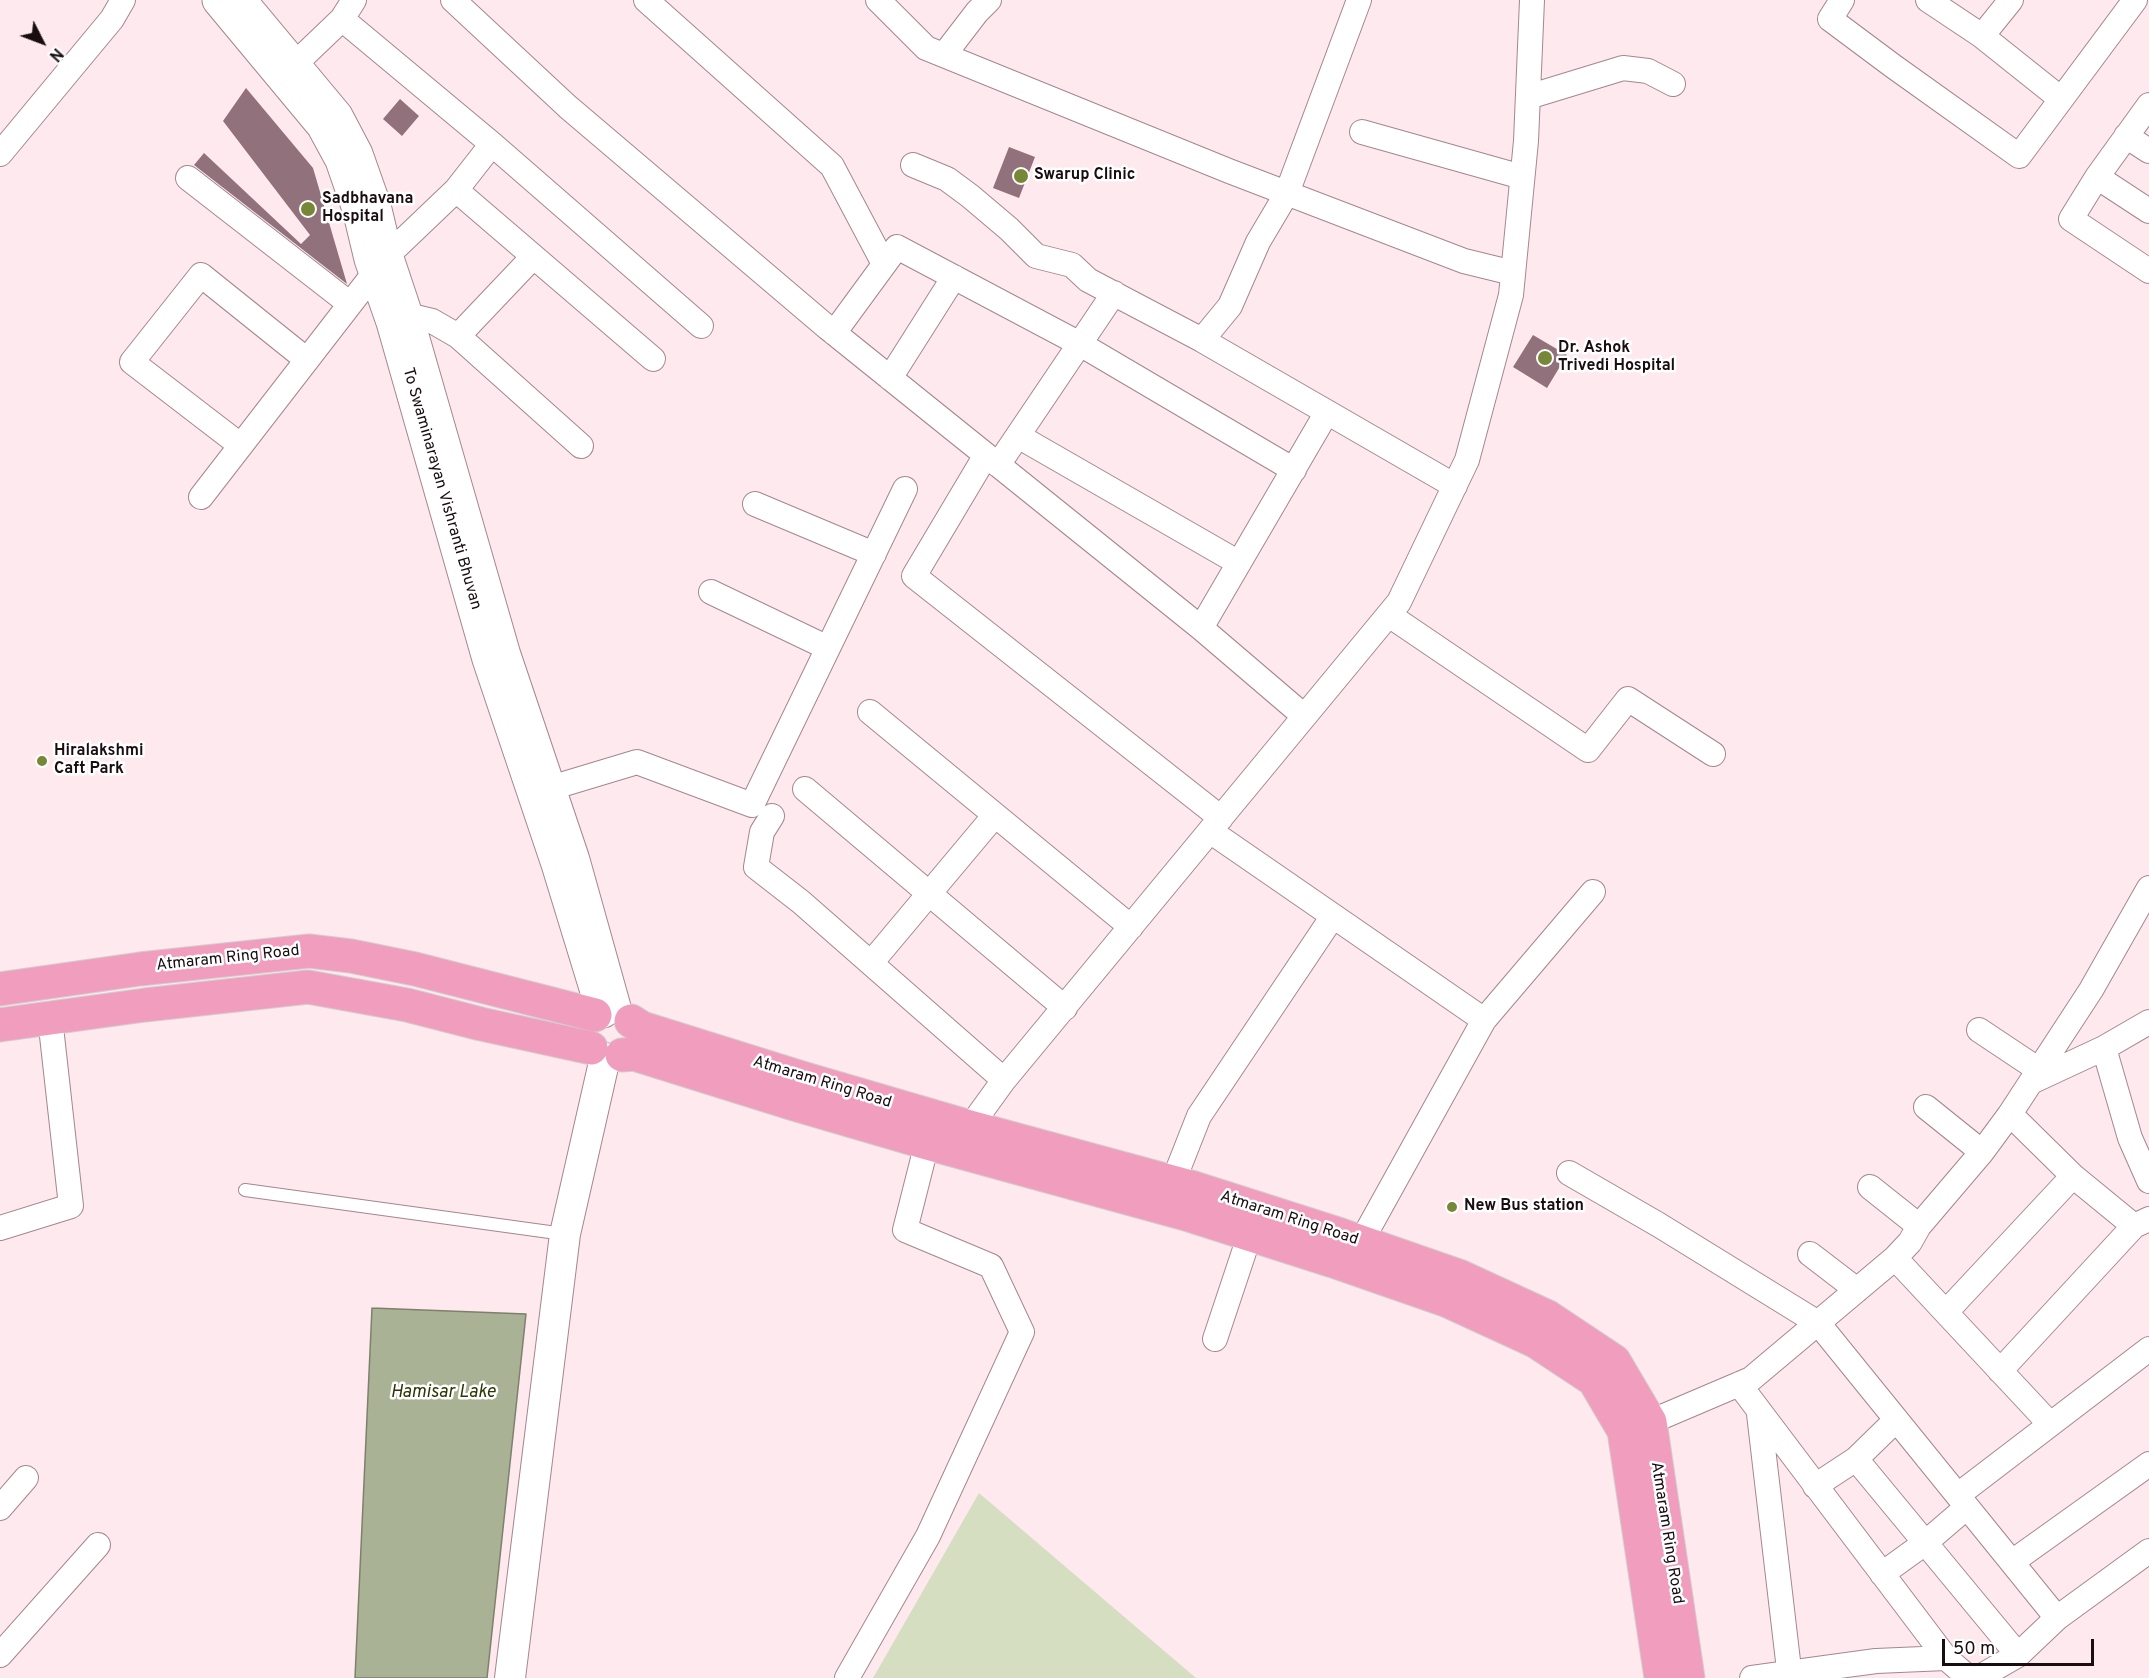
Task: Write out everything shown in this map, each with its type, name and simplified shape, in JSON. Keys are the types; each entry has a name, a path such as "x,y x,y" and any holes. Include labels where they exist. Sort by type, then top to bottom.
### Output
{"main road":[{"name":"To Swaminarayan Vishranti Bhuvan","path":"219,0 323,125 342,160 359,209 383,262 393,322 489,658 558,864 612,1015"},
{"name":"Atmaram Ring Road","path":"0,989 140,969 309,951 351,956 612,1015 642,1028 802,1078 970,1127 1173,1182 1459,1276 1548,1317 1614,1361 1650,1422 1688,1678"},
{"name":"Atmaram Ring Road","path":"0,1026 145,1005 308,987 407,1005 606,1054 634,1054 927,1143 1175,1211 1448,1301 1535,1341 1594,1380 1624,1431 1661,1678"},
{"path":"612,1015 634,1028 633,1044 606,1054 587,1040 586,1031 589,1022 612,1015"}],"street":[{"path":"0,154 112,19 123,0"},
{"path":"245,0 340,114 360,152 378,203 383,262 411,316 508,653 577,858 612,1015"},
{"path":"453,0 568,107 834,333 1201,628 1304,716"},
{"path":"646,0 832,166 884,264"},
{"path":"878,0 926,48 1287,193 1464,261 1513,273"},
{"path":"944,55 989,0"},
{"path":"1202,340 1230,306 1258,242 1287,193 1359,0"},
{"path":"970,1127 1004,1080 1399,602 1467,460 1510,295 1528,98 1532,0"},
{"path":"1842,0 1830,19 2019,156 2135,0"},
{"path":"1928,0 1982,36 2061,99"},
{"path":"1982,36 2011,0"},
{"path":"296,63 348,10 492,144 701,326"},
{"path":"1528,98 1623,68 1648,71 1673,84"},
{"path":"2149,105 2097,177 2071,219 2149,271"},
{"path":"1362,132 1522,177"},
{"path":"2126,136 2149,151"},
{"path":"201,497 383,262 456,190 492,144"},
{"path":"913,165 946,179 970,196 1009,229 1036,256 1072,265 1088,280 1202,340 1455,486"},
{"path":"2097,177 2149,211"},
{"path":"188,178 350,304"},
{"path":"456,190 653,359"},
{"path":"834,333 897,247 1080,344 1294,470"},
{"path":"458,336 533,258"},
{"path":"240,445 132,362 201,275 307,360"},
{"path":"890,378 954,277"},
{"path":"1114,293 1018,436 992,460 914,576 1215,824 1333,916 1484,1020"},
{"path":"411,316 432,321 458,336 581,446"},
{"path":"1201,628 1327,412"},
{"path":"1018,436 1239,563"},
{"path":"554,787 637,762 752,805 905,489"},
{"path":"755,504 874,554"},
{"path":"711,592 828,648"},
{"path":"1389,615 1588,750 1628,699 1713,754"},
{"path":"870,712 1131,927"},
{"path":"805,789 1065,1008"},
{"path":"871,963 995,815"},
{"path":"772,816 762,832 756,867 801,902 1004,1080"},
{"path":"1650,1422 1751,1379 1895,1258 1910,1242 1919,1226 1982,1152 2010,1114 2091,990 2149,888"},
{"path":"1361,1242 1484,1020 1593,892"},
{"path":"1173,1182 1199,1116 1333,916"},
{"path":"0,1228 71,1206 51,1018"},
{"path":"2035,1076 2104,1048 2149,1022"},
{"path":"1978,1030 2035,1076"},
{"path":"2104,1048 2130,1138 2149,1181"},
{"path":"510,1678 565,1234 606,1054"},
{"path":"1926,1107 1982,1152"},
{"path":"2000,1371 2141,1223 2073,1176 2010,1114"},
{"path":"847,1678 928,1536 1022,1332 991,1266 905,1230 927,1143"},
{"path":"1569,1173 1659,1225 1818,1323 2057,1618"},
{"path":"1946,1312 2073,1176"},
{"path":"1870,1187 1919,1226"},
{"path":"1215,1338 1250,1234"},
{"path":"1810,1254 1857,1290"},
{"path":"1895,1258 2050,1424"},
{"path":"1882,1574 1925,1543 1962,1501 2050,1424 2149,1349"},
{"path":"1739,1384 1946,1659 1969,1678"},
{"path":"1759,1412 1789,1675"},
{"path":"1815,1486 1856,1458 1896,1420"},
{"path":"1856,1458 2018,1655"},
{"path":"2012,1562 2149,1464"},
{"path":"0,1508 26,1478"},
{"path":"0,1655 98,1545"},
{"path":"1978,1678 2018,1655 2057,1618 2149,1551"},
{"path":"1752,1678 1877,1669 1946,1659"}],"lane":[{"path":"245,1190 565,1234"}],"shaded area":[{"path":"979,1493 1196,1678 873,1678"}],"water":[{"name":"Hamisar Lake","path":"372,1308 526,1314 487,1678 355,1678"}],"building":[{"path":"246,88 313,168 347,284 194,165 204,153 301,244 310,235 223,121"},
{"path":"400,99 419,116 402,136 383,119"},
{"path":"1009,147 1035,157 1019,198 993,188"},
{"path":"1533,335 1567,355 1547,388 1513,367"}],"place":[{"name":"Swarup Clinic","path":"1021,176"},
{"name":"Sadbhavana Hospital","path":"308,209"},
{"name":"Dr. Ashok Trivedi Hospital","path":"1545,358"},
{"name":"Hiralakshmi Caft Park","path":"42,761"},
{"name":"New Bus station","path":"1452,1207"}]}
